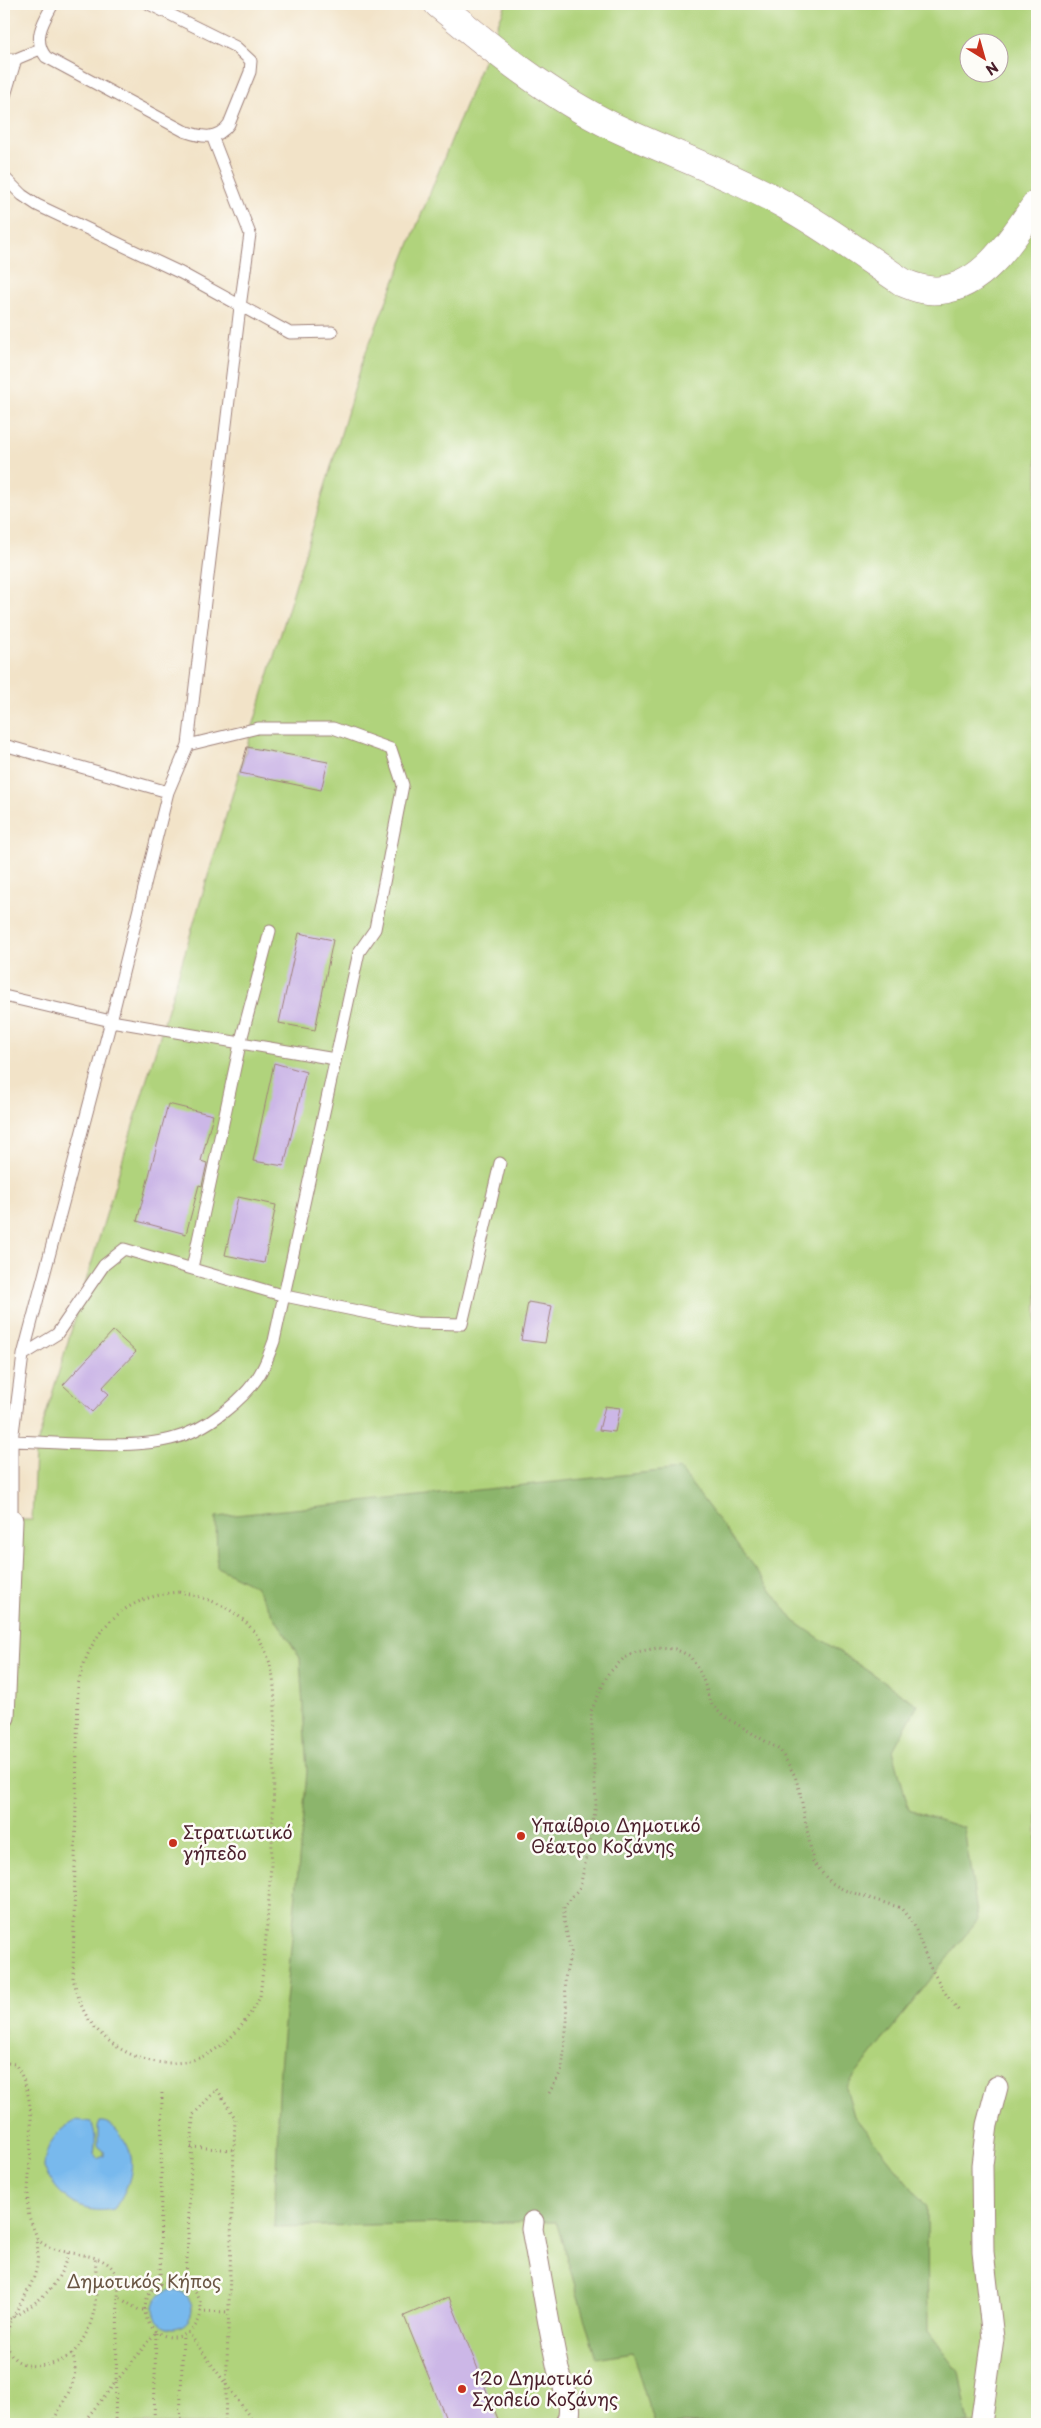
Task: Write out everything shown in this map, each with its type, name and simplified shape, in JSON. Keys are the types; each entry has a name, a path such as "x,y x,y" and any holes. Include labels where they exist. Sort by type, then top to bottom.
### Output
{"street":[{"path":"438,4 513,63 579,108 614,127 706,166 787,206 904,283 922,290 940,291 958,287 980,272 1006,247 1037,203"},
{"path":"4,1717 12,1520"},
{"path":"981,2424 993,2338 982,2252 982,2164 987,2125 997,2087"},
{"path":"533,2222 532,2229 558,2371 570,2414 565,2424"}],"lane":[{"path":"53,4 42,23 38,38 40,50 46,57 184,131 201,136 212,136 224,131 229,124 250,72 250,62 236,47 149,4"},
{"path":"4,99 10,59 40,50"},
{"path":"12,1520 8,1438 23,1355 111,1021 168,792 188,745 250,234 212,136"},
{"path":"4,177 22,196 36,205 181,273 290,333 332,332"},
{"path":"8,1438 141,1443 172,1439 201,1427 228,1411 264,1368 274,1341 359,952 374,929 404,785 391,749 334,728 258,728 188,745"},
{"path":"4,745 168,792"},
{"path":"192,1268 240,1044 270,931"},
{"path":"4,996 111,1021 335,1059"},
{"path":"23,1355 57,1334 104,1265 124,1249 285,1296 416,1323 462,1324 500,1163"}],"path":[{"path":"179,1592 198,1596 233,1611 247,1623 261,1642 275,1690 274,1711 272,1845 260,1997 230,2039 214,2051 177,2063 143,2060 110,2043 99,2032 86,2015 73,1979 78,1685 90,1646 101,1629 112,1618 144,1598 179,1592"},
{"path":"549,2093 562,2070 567,2021 565,1978 571,1952 564,1921 564,1907 580,1887 596,1804 591,1710 608,1674 623,1659 636,1652 657,1648 675,1649 690,1656 701,1674 712,1705 722,1715 780,1750 795,1776 800,1792 813,1862 830,1882 844,1890 901,1908 914,1925 930,1967 959,2011"},
{"path":"8,2063 15,2064 21,2072 28,2094 32,2152 28,2208 30,2224 37,2238 44,2245 68,2253 101,2258 114,2272 118,2280 115,2424"},
{"path":"186,2284 193,2115 216,2089 235,2118 225,2424"},
{"path":"160,2284 162,2090"},
{"path":"191,2147 234,2150"},
{"path":"37,2238 37,2262 33,2278 10,2320 5,2339 17,2360 46,2365 65,2360 72,2354 94,2318 98,2282 95,2256"},
{"path":"10,2320 41,2299 56,2284 64,2268 68,2253"},
{"path":"168,2281 186,2284 197,2295 200,2311 197,2323 183,2335 169,2337 156,2332 150,2325 144,2310 148,2295 160,2284 168,2281"},
{"path":"118,2297 139,2310 144,2310"},
{"path":"200,2311 229,2312"},
{"path":"82,2424 156,2332"},
{"path":"154,2424 156,2332"},
{"path":"188,2332 255,2424"},
{"path":"180,2424 183,2335"},
{"path":"52,2424 73,2382 76,2365 72,2354"}],"green space":[{"name":"Δημοτικός Κήπος","path":"506,4 1037,4 1037,2424 4,2424 4,1520 32,1520 35,1451 364,357"},
{"path":"680,1469 794,1621 918,1705 893,1750 909,1810 964,1828 978,1919 846,2087 854,2116 927,2207 928,2331 959,2372 969,2424 654,2424 632,2352 596,2358 556,2221 274,2227 280,2068 307,1772 300,1658 255,1586 217,1567 216,1517"}],"water":[{"path":"77,2120 91,2122 95,2138 94,2154 97,2159 104,2156 104,2151 98,2146 98,2127 100,2122 109,2123 126,2142 132,2162 131,2171 125,2191 114,2209 91,2210 72,2202 56,2188 44,2168 46,2152 53,2139 70,2123"},
{"path":"173,2290 186,2296 192,2309 186,2322 173,2328 160,2322 154,2309 160,2296"}],"building":[{"path":"247,747 328,762 321,790 240,773"},
{"path":"299,933 333,940 315,1030 279,1023"},
{"path":"274,1063 306,1072 284,1166 253,1161"},
{"path":"168,1104 213,1115 201,1161 207,1163 202,1186 199,1185 186,1234 137,1221"},
{"path":"238,1197 276,1205 264,1263 225,1255"},
{"path":"528,1302 552,1306 545,1343 521,1340"},
{"path":"113,1331 136,1352 102,1388 109,1394 92,1412 63,1385"},
{"path":"605,1406 620,1408 615,1432 599,1430"},
{"path":"449,2297 500,2424 448,2424 404,2316"}],"place":[{"name":"Υπαίθριο Δημοτικό Θέατρο Κοζάνης","path":"521,1836"},
{"name":"Στρατιωτικό γήπεδο","path":"173,1843"},
{"name":"12ο Δημοτικό Σχολείο Κοζάνης","path":"462,2389"}]}
